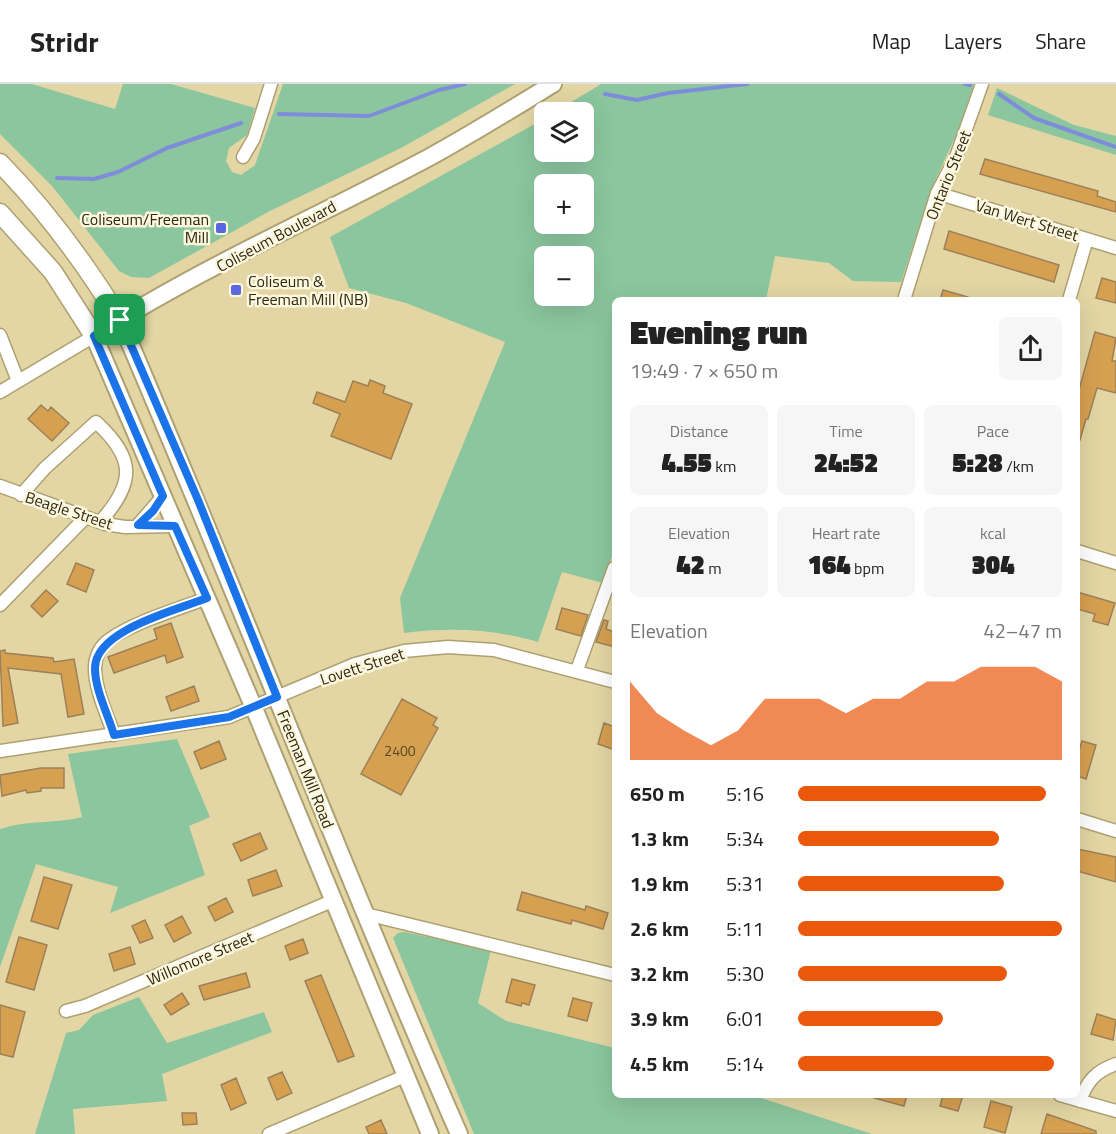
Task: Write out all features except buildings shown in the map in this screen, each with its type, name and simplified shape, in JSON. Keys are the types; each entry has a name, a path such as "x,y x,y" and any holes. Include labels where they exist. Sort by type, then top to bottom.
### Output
{"highway":[{"name":"Freeman Mill Road","path":"0,163 48,213 88,267 120,320"},
{"name":"Freeman Mill Road","path":"0,213 53,272 94,336"}],"main road":[{"name":"Coliseum Boulevard","path":"94,336 285,230 429,157 553,84"},
{"name":"Freeman Mill Road","path":"120,320 198,500 366,914 459,1134"},
{"name":"Freeman Mill Road","path":"94,336 254,708 430,1134"}],"street":[{"path":"243,157 254,138 271,84"},
{"name":"Ontario Street","path":"905,297 938,193 956,157 982,84"},
{"name":"Van Wert Street","path":"938,193 1116,248"},
{"path":"1071,297 1087,239"},
{"path":"0,335 4,358 18,381"},
{"name":"Coliseum Boulevard","path":"0,392 94,336"},
{"path":"21,495 45,468 96,422 116,441 127,467 125,484 115,505 100,522"},
{"name":"Beagle Street","path":"0,486 100,522 125,527 175,526"},
{"path":"138,525 153,511 163,496"},
{"path":"0,605 85,518"},
{"path":"1080,552 1116,563"},
{"path":"577,670 612,574"},
{"path":"114,735 98,685 96,659 101,648 108,640 164,613 207,598"},
{"name":"Lovett Street","path":"0,751 229,717 362,662 404,651 427,648 494,650 612,681"},
{"path":"1080,820 1116,831"},
{"name":"Willomore Street","path":"66,1011 86,1006 332,901"},
{"path":"366,914 612,974"},
{"path":"1080,1101 1086,1085 1101,1070 1116,1064"},
{"path":"269,1134 405,1076"},
{"path":"1070,1098 1116,1111"}],"green space":[{"path":"0,84 32,84 115,109 123,84 171,84 255,108 247,135 229,148 226,161 232,172 241,175 255,165 283,84 515,84 401,148 270,211 149,278 131,277 119,271 52,186 0,134"},
{"path":"601,84 974,84 960,127 932,187 901,282 853,281 829,263 775,256 767,297 612,297 612,556 603,583 562,572 538,642 505,634 472,630 404,633 400,598 505,342 406,303 349,288 330,237 534,125 534,162 594,162 594,102 571,102"},
{"path":"997,88 1074,125 1116,136 1116,155 988,115"},
{"path":"177,739 210,817 189,826 205,875 110,913 118,887 36,864 0,967 0,829 20,824 82,817 68,754"},
{"path":"404,932 491,950 478,1003 506,1021 612,1047 612,1098 761,1098 872,1134 474,1134 393,938 398,933"},
{"path":"139,997 167,1043 264,1012 272,1032 162,1074 167,1101 73,1109 75,1134 35,1134 66,1033 79,1030 93,1015"}],"waterway":[{"path":"279,114 369,116 439,90 465,84"},
{"path":"605,94 637,100 668,93 747,84"},
{"path":"965,84 970,85"},
{"path":"999,94 1034,118 1116,147"},
{"path":"57,178 94,179 118,172 167,148 241,123"}],"place":[{"name":"Coliseum/Freeman Mill","path":"221,228"},
{"name":"Coliseum & Freeman Mill (NB)","path":"236,290"}],"route":[{"path":"120,320 198,500 277,697 229,717 114,735 95,669 101,648 108,640 164,613 207,598 175,526 138,525 153,511 163,496 113,375 94,336 120,320"}]}
